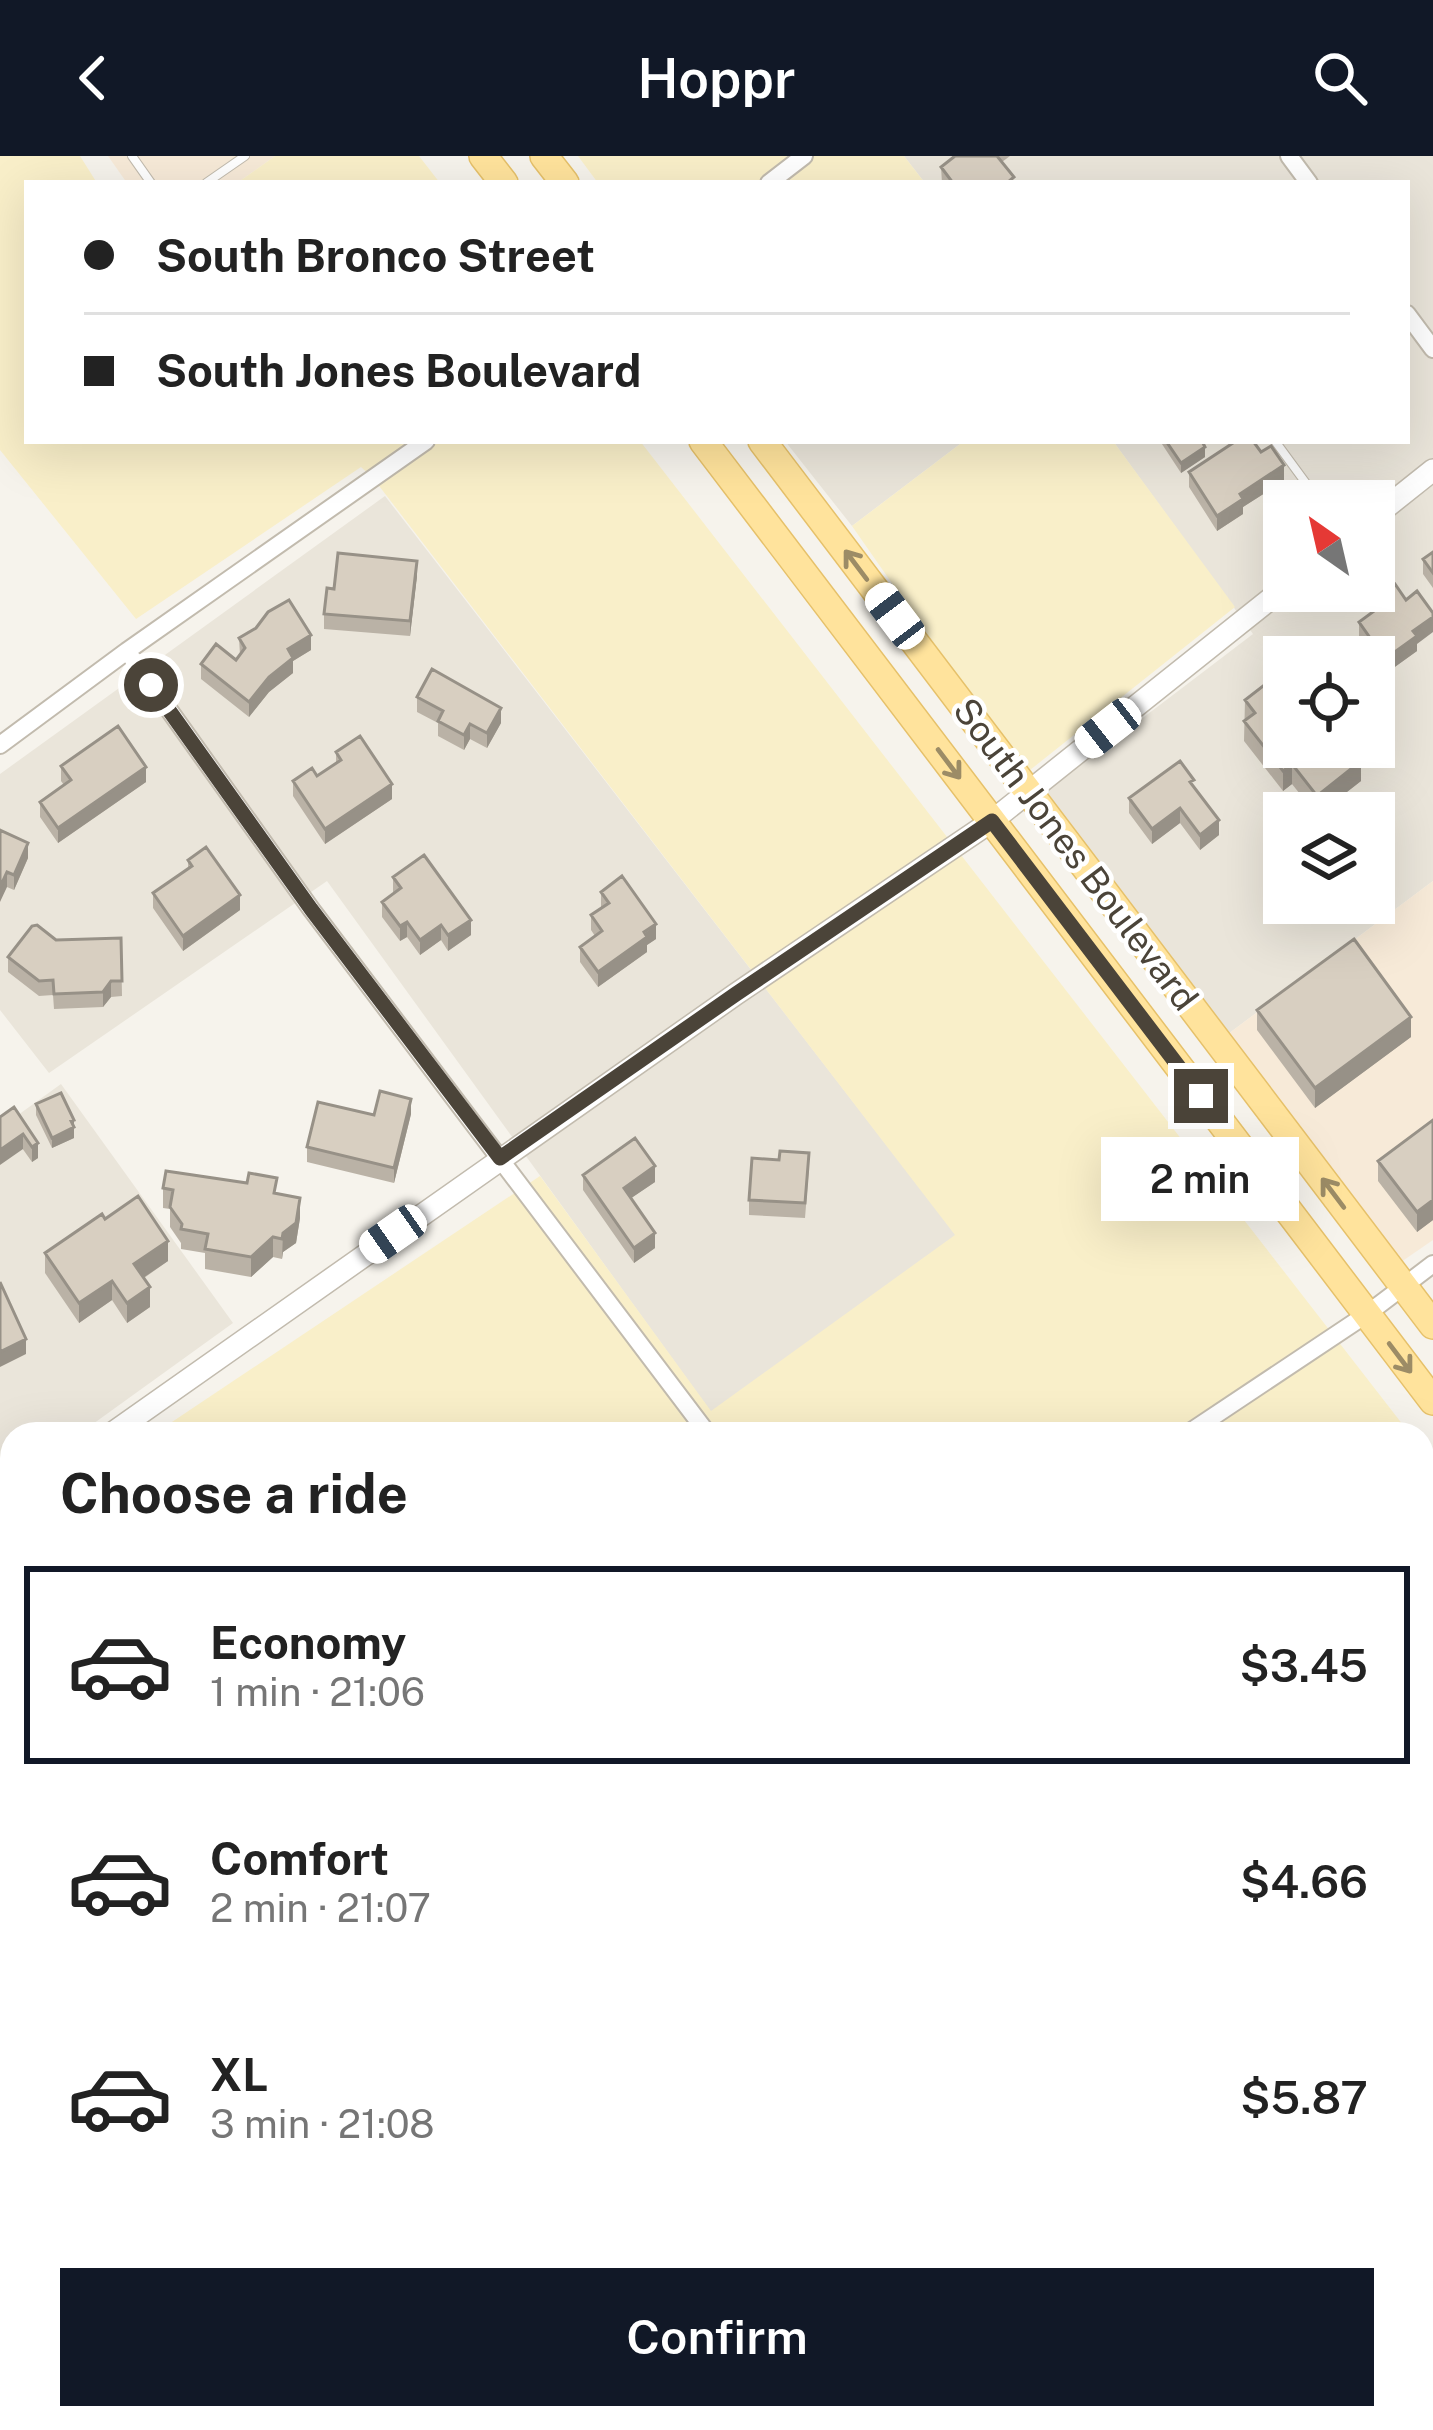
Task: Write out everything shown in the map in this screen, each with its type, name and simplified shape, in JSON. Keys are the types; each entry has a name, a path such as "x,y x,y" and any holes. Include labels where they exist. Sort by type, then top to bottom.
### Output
{"main road":[{"path":"483,156 502,180"},
{"path":"544,156 563,180"},
{"name":"South Jones Boulevard","path":"705,444 1433,1401"},
{"name":"South Jones Boulevard","path":"764,444 1433,1325"}],"street":[{"path":"773,180 804,156"},
{"path":"1410,318 1433,349"},
{"path":"0,745 422,444"},
{"path":"1395,500 1433,470"},
{"path":"128,1422 500,1158 992,821 1263,605"},
{"path":"127,651 311,909 699,1422"},
{"path":"1205,1422 1433,1264"}],"lane":[{"path":"210,180 245,156"},
{"path":"1277,444 1304,480"}],"shaded area":[{"path":"108,156 275,156 241,180 125,180"},
{"path":"904,156 1433,156 1433,881 1395,909 1395,792 1263,792 1263,924 1375,924 1224,1037 1039,797 1253,634 1115,444 1410,444 1410,180 923,180"},
{"path":"787,444 960,444 852,526"},
{"path":"385,496 956,1235 711,1412 327,881 49,1073 0,1010 0,774"},
{"path":"1433,881 1433,1240 1401,1262 1224,1037 1375,924 1395,924 1395,909"},
{"path":"61,1084 233,1323 96,1422 0,1422 0,1128"}],"sand":[{"path":"0,156 80,156 95,180 24,180 24,444 642,444 1401,1422 172,1422 540,1176 711,1411 955,1235 361,467 136,619 0,450"},
{"path":"275,156 419,156 438,180 241,180"},
{"path":"578,156 904,156 923,180 596,180"},
{"path":"960,444 1115,444 1235,607 1025,774 852,526"}],"building":[{"path":"955,156 997,156 1014,177 951,180 941,167"},
{"path":"1168,444 1204,444 1205,447 1181,463"},
{"path":"1231,444 1255,444 1261,452 1271,446 1284,465 1217,516 1189,472"},
{"path":"1433,552 1433,573 1423,559"},
{"path":"338,553 417,561 410,621 324,614 327,588 334,589"},
{"path":"1395,584 1406,600 1417,591 1433,613 1413,631 1417,636 1395,652 1395,636 1369,636 1359,622 1373,612 1395,612"},
{"path":"289,600 311,635 288,649 293,658 249,702 201,664 216,644 236,660 245,648 239,638"},
{"path":"432,669 501,708 487,733 470,724 464,735 438,721 443,711 417,697"},
{"path":"1263,686 1263,745 1244,721 1255,713 1245,700"},
{"path":"118,726 146,767 58,828 40,802 71,780 61,766"},
{"path":"360,736 392,784 325,829 293,781 312,768 317,776 341,760 336,752"},
{"path":"1180,761 1219,820 1200,835 1180,808 1152,829 1129,798"},
{"path":"1295,768 1352,768 1322,792 1314,792"},
{"path":"0,830 28,843 14,875 7,872 0,887"},
{"path":"206,847 240,895 183,936 153,893 192,866 188,860"},
{"path":"424,855 471,920 448,935 441,925 420,940 407,922 400,926 382,902 401,888 393,877"},
{"path":"622,876 656,924 644,932 647,937 598,972 580,947 602,931 591,915 609,903 601,892"},
{"path":"37,925 56,940 121,938 122,981 111,981 103,992 54,994 53,980 39,981 8,957"},
{"path":"1354,939 1411,1017 1315,1088 1257,1010"},
{"path":"380,1091 411,1099 394,1168 307,1147 318,1102 374,1115"},
{"path":"61,1093 74,1127 52,1138 36,1104"},
{"path":"14,1107 38,1143 32,1147 23,1134 0,1150 0,1117"},
{"path":"1433,1120 1433,1200 1417,1212 1378,1161"},
{"path":"635,1138 655,1166 624,1188 655,1233 634,1248 583,1175"},
{"path":"780,1151 809,1153 805,1203 749,1200 752,1158 779,1160"},
{"path":"166,1171 247,1183 249,1173 277,1178 274,1193 300,1198 296,1223 282,1239 273,1237 251,1257 205,1249 208,1234 181,1229 170,1207 173,1190 163,1188"},
{"path":"138,1196 168,1241 134,1264 150,1287 127,1303 112,1281 79,1303 45,1253"},
{"path":"0,1282 26,1339 0,1352"}],"route":[{"path":"151,685 311,909 500,1158 992,821 1201,1096"}]}
